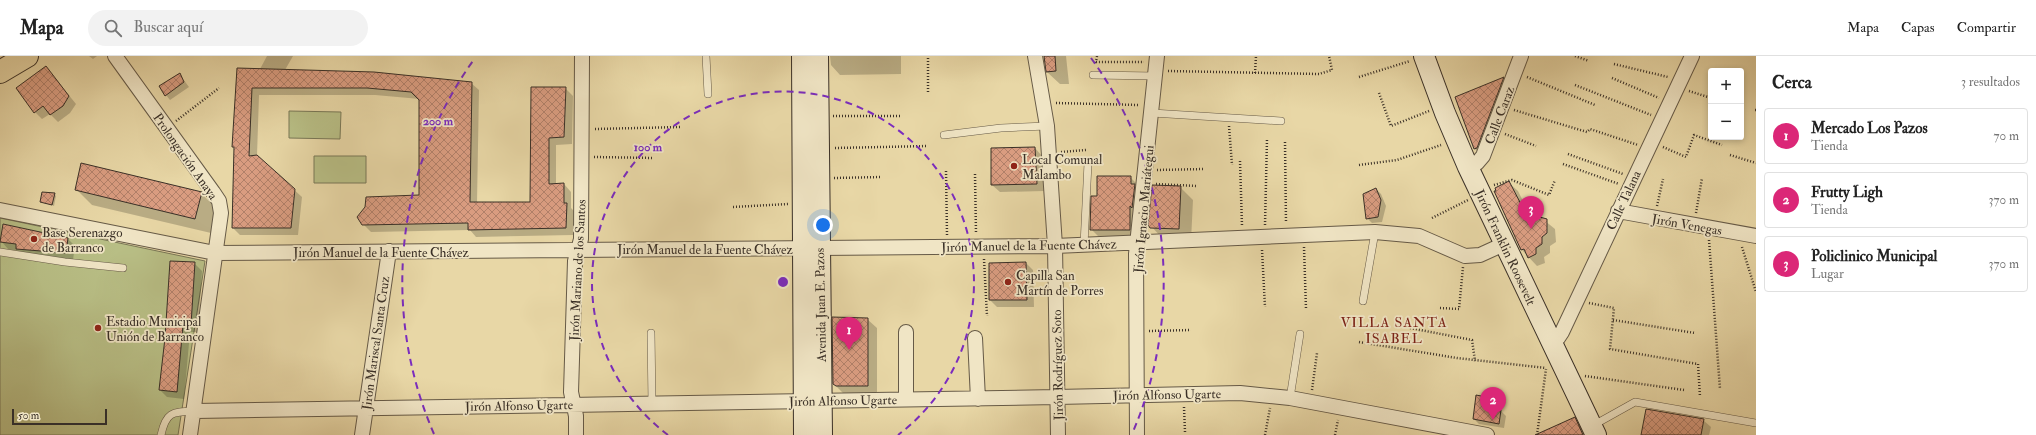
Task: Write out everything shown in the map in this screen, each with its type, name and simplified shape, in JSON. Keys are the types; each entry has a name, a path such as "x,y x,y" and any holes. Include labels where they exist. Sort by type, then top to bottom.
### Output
{"main road":[{"path":"0,72 27,56"}],"street":[{"name":"Prolongación Anaya","path":"115,56 219,202 221,213 195,411 190,435"},
{"name":"Jirón Mariano de los Santos","path":"576,435 576,416 571,392 575,261 581,239 582,56"},
{"name":"Avenida Juan E. Pazos","path":"802,56 803,204 811,249"},
{"name":"Avenida Juan E. Pazos","path":"804,435 812,401 811,249 819,179 818,56"},
{"name":"Jirón Rodríguez Soto","path":"1035,56 1047,126 1055,246 1058,435"},
{"name":"Jirón Franklin Roosevelt","path":"1424,56 1468,167 1551,342 1559,371 1594,430"},
{"name":"Calle Caraz","path":"1468,167 1477,163 1483,156 1521,56"},
{"name":"Calle Talana","path":"1551,342 1558,338 1562,332 1661,119 1670,102 1682,85 1692,56"},
{"name":"Jirón Ignacio Mariátegui","path":"1137,435 1136,331 1138,243 1144,176 1153,109 1156,66"},
{"name":"Jirón Manuel de la Fuente Chávez","path":"0,210 215,253 1055,246 1376,232 1419,236 1464,256"},
{"name":"Jirón Venegas","path":"1618,211 1756,236"},
{"path":"1464,256 1480,255 1504,244"},
{"name":"Jirón Mariscal Santa Cruz","path":"362,435 389,251"},
{"path":"906,332 906,399"},
{"path":"975,338 978,399"},
{"name":"Jirón Alfonso Ugarte","path":"195,411 978,399 1136,394 1240,393 1290,398 1340,409 1487,435"},
{"name":"Avenida Juan E. Pazos","path":"812,401 822,435"}],"lane":[{"path":"706,56 708,94"},
{"path":"1092,75 1156,66"},
{"path":"1153,109 1229,118 1281,120"},
{"path":"944,135 1001,128 1047,126"},
{"path":"1084,245 1088,163"},
{"path":"1364,302 1376,232"},
{"path":"0,252 65,262 123,268"},
{"path":"651,333 652,403"},
{"path":"1290,398 1300,334"},
{"path":"1594,430 1635,402 1756,423"},
{"path":"161,435 163,425 168,416 174,412 195,411"}],"path":[{"path":"928,56 928,92"},
{"path":"1097,56 1096,62 1255,73 1319,74 1332,70 1329,56"},
{"path":"1255,73 1256,56"},
{"path":"1359,77 1424,56"},
{"path":"1575,56 1589,61"},
{"path":"1614,64 1682,85 1708,97"},
{"path":"1515,72 1595,105"},
{"path":"1612,78 1670,102"},
{"path":"1575,85 1661,119"},
{"path":"167,128 219,88"},
{"path":"1379,93 1391,126 1443,106"},
{"path":"1043,103 1153,109"},
{"path":"1502,106 1587,132 1590,129 1686,157 1694,135 1722,145"},
{"path":"819,117 901,116"},
{"path":"1229,118 1232,165"},
{"path":"582,129 680,127"},
{"path":"1493,130 1536,146"},
{"path":"1265,307 1263,237 1267,139"},
{"path":"1359,165 1397,160 1456,139"},
{"path":"1286,142 1287,236"},
{"path":"819,149 928,146"},
{"path":"1049,153 1086,150"},
{"path":"1568,154 1632,183"},
{"path":"1730,155 1756,164"},
{"path":"582,156 654,158"},
{"path":"1240,161 1242,238"},
{"path":"1563,164 1632,183"},
{"path":"1144,176 1203,169"},
{"path":"946,171 947,247"},
{"path":"975,174 979,247 987,316"},
{"path":"1144,176 1197,186"},
{"path":"819,179 882,177"},
{"path":"1702,178 1701,226 1720,389"},
{"path":"1654,218 1663,179"},
{"path":"1432,218 1479,191 1512,180 1549,195 1555,180"},
{"path":"733,207 803,204"},
{"path":"1738,233 1756,292"},
{"path":"1304,236 1306,309"},
{"path":"1440,308 1459,309 1464,256"},
{"path":"1576,301 1614,308 1610,349 1698,364 1700,397"},
{"path":"1613,320 1695,334"},
{"path":"1410,328 1472,340 1475,360"},
{"path":"1136,331 1191,330"},
{"path":"1358,342 1684,390"},
{"path":"1310,403 1317,353"},
{"path":"1537,435 1559,371"},
{"path":"1183,394 1185,432"},
{"path":"1265,435 1272,396"},
{"path":"1335,435 1340,409"}],"green space":[{"path":"289,111 341,112 340,139 289,138"},
{"path":"314,156 366,156 366,183 314,183"},
{"name":"Estadio Municipal Unión de Barranco","path":"0,218 205,261 178,435 0,435"}],"building":[{"path":"1044,56 1055,56 1056,71 1046,72"},
{"path":"46,66 69,96 63,106 50,115 43,106 34,113 16,88"},
{"path":"237,68 374,72 472,82 470,202 530,202 531,87 566,87 564,137 549,138 549,184 564,183 564,203 567,203 566,228 468,230 468,223 362,225 357,217 365,207 366,197 419,195 419,100 411,92 367,88 252,88 249,156 257,155 295,189 291,228 232,228 234,147 232,147"},
{"path":"180,73 184,82 165,96 159,86"},
{"path":"1504,77 1477,148 1474,149 1455,97"},
{"name":"Local Comunal Malambo","path":"1035,147 1037,184 991,185 991,148"},
{"path":"81,163 202,192 195,219 75,190"},
{"path":"1097,176 1131,176 1131,184 1135,184 1132,208 1130,206 1130,230 1090,230 1091,196 1097,196"},
{"path":"1509,181 1524,210 1534,211 1536,216 1547,219 1547,233 1542,237 1542,244 1536,248 1536,254 1528,258 1524,249 1521,250 1494,191 1496,191 1495,188"},
{"path":"1152,185 1181,186 1179,229 1150,228 1148,225"},
{"path":"1376,188 1381,200 1378,217 1366,219 1363,194"},
{"path":"42,192 55,193 52,205 40,202"},
{"name":"Base Serenazgo de Barranco","path":"3,224 68,238 66,253 16,249 16,244 0,242"},
{"path":"170,261 195,262 191,325 183,325 177,392 159,390 165,338"},
{"name":"Capilla San Martín de Porres","path":"1026,262 1027,300 989,300 989,263"},
{"path":"832,317 868,318 868,386 836,386 833,384"},
{"path":"1476,395 1497,399 1495,409 1501,410 1499,424 1473,419"},
{"path":"1646,409 1704,419 1701,435 1641,435"},
{"path":"1575,417 1583,435 1535,435"}],"place":[{"name":"Local Comunal Malambo","path":"1014,166"},
{"name":"Policlinico Municipal","path":"1531,229"},
{"name":"Base Serenazgo de Barranco","path":"34,239"},
{"name":"Capilla San Martín de Porres","path":"1008,282"},
{"name":"Estadio Municipal Unión de Barranco","path":"98,328"},
{"name":"Mercado Los Pazos","path":"849,350"},
{"name":"Frutty Ligh","path":"1493,420"}],"district":[{"name":"VILLA SANTA ISABEL","path":"1394,330"}]}
